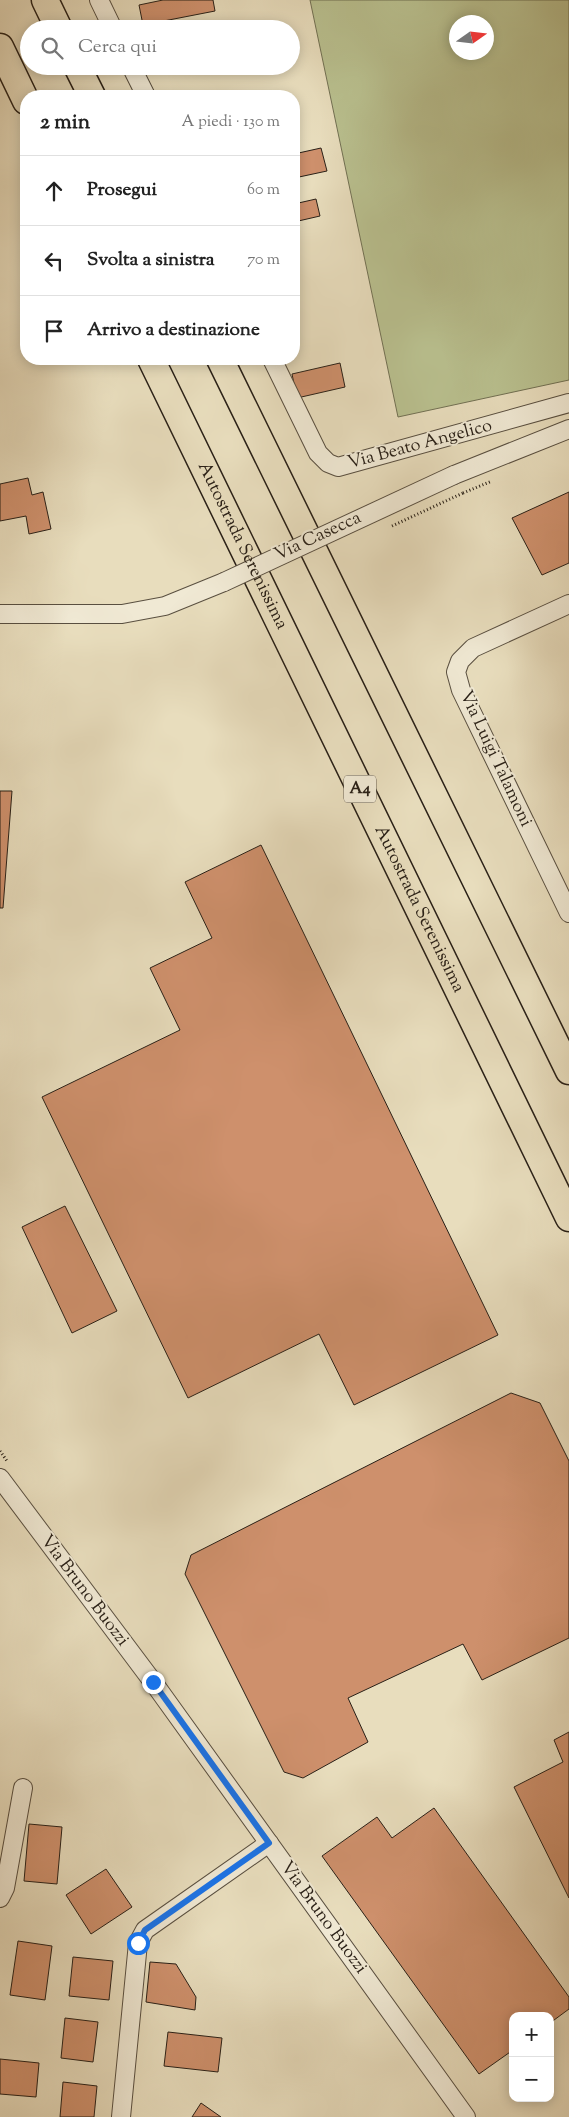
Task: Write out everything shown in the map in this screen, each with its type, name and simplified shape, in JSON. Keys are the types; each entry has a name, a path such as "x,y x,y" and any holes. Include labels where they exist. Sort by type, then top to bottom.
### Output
{"highway":[{"path":"45,0 55,20"},
{"path":"0,47 21,90"},
{"path":"82,75 89,90"},
{"name":"Autostrada Serenissima","path":"154,365 569,1218"},
{"path":"223,365 569,1071"}],"street":[{"path":"99,0 109,20"},
{"path":"136,75 143,90"},
{"name":"Via Beato Angelico","path":"275,365 318,453 328,463 338,467 569,403"},
{"name":"Via Casecca","path":"0,614 122,614 165,606 224,582 454,475 569,429"},
{"name":"Via Luigi Talamoni","path":"569,604 473,648 460,661 456,672 461,690 569,913"},
{"name":"Via Bruno Buozzi","path":"0,1478 153,1682 466,2117"},
{"path":"0,1898 5,1888 22,1788"},
{"path":"121,2117 138,1943 145,1930 269,1843"}],"green space":[{"path":"310,0 569,0 569,380 398,417"}],"building":[{"path":"163,0 213,0 215,11 169,20 142,20 139,5"},
{"path":"321,148 327,171 300,177 300,153"},
{"path":"316,199 320,216 300,221 300,203"},
{"path":"340,363 345,387 297,398 292,374"},
{"path":"28,478 32,495 43,492 51,529 29,534 26,516 0,521 0,484"},
{"path":"569,492 569,563 542,575 512,518"},
{"path":"0,791 12,791 3,908 0,908"},
{"path":"261,845 498,1335 354,1405 319,1334 188,1398 42,1097 180,1030 150,968 212,938 185,882"},
{"path":"65,1206 117,1311 72,1333 22,1227"},
{"path":"511,1393 540,1403 569,1461 569,1638 482,1680 463,1644 348,1698 368,1742 303,1778 284,1772 185,1574 191,1555"},
{"path":"569,1732 569,1898 514,1787 563,1762 554,1740"},
{"path":"434,1808 569,1997 569,2009 554,2020 554,2012 509,2012 509,2053 479,2074 322,1856 377,1817 392,1838"},
{"path":"29,1824 62,1827 57,1884 24,1881"},
{"path":"106,1869 132,1907 91,1934 66,1895"},
{"path":"18,1941 52,1946 45,2000 10,1995"},
{"path":"73,1957 113,1961 109,2000 69,1996"},
{"path":"150,1962 176,1964 196,1997 195,2010 146,2002"},
{"path":"65,2018 98,2022 93,2062 61,2058"},
{"path":"168,2032 222,2038 218,2072 164,2066"},
{"path":"0,2059 39,2063 36,2097 0,2094"},
{"path":"63,2082 97,2086 94,2117 60,2117"},
{"path":"201,2103 221,2117 192,2117"}],"route":[{"path":"138,1943 145,1930 269,1843 153,1682"}]}
